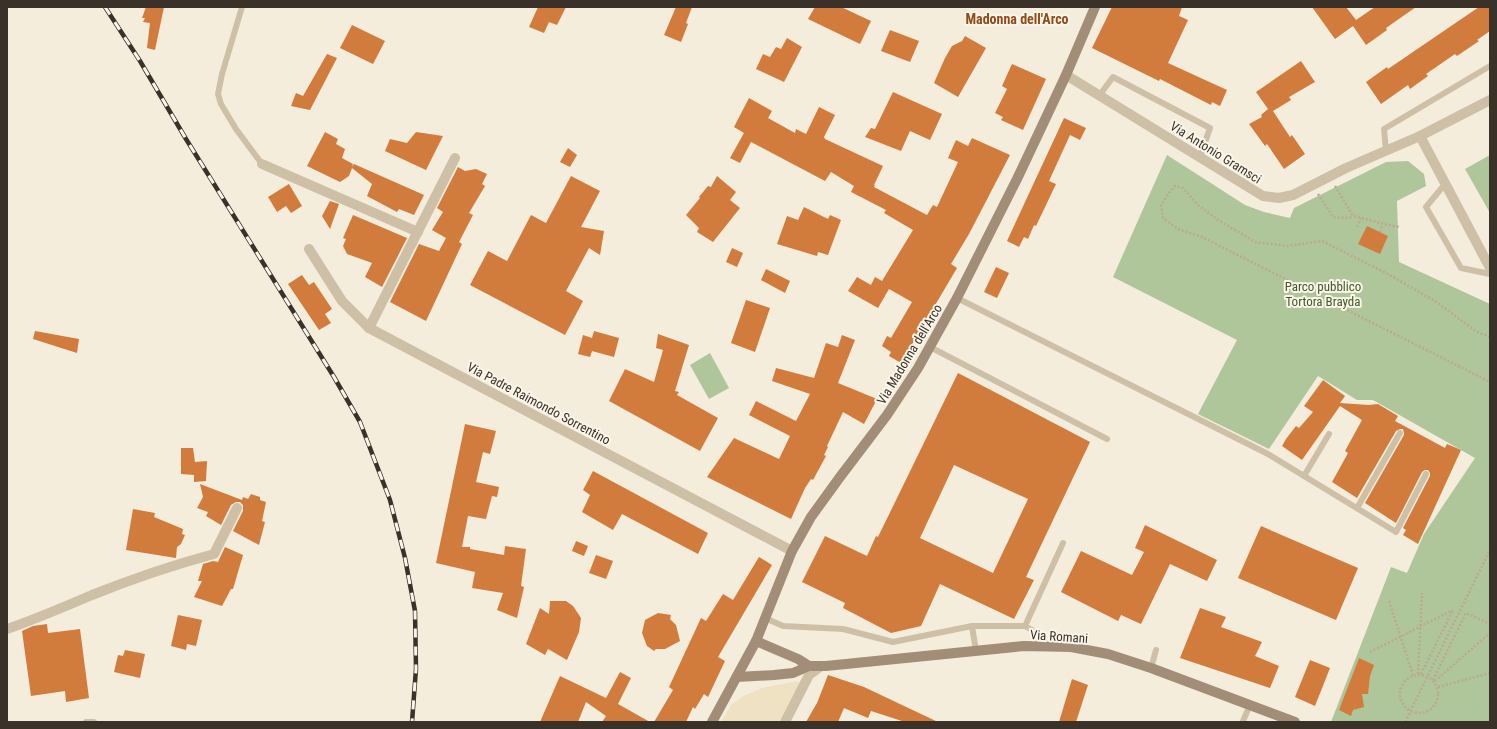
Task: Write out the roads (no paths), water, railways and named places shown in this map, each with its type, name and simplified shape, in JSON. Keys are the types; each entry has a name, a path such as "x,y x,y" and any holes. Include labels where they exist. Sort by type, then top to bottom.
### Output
{"main road":[{"name":"Via Madonna dell'Arco","path":"712,722 756,641 792,551 811,517 887,415 918,368 957,298 1014,185 1066,75 1095,7"},
{"name":"Via Romani","path":"756,641 798,659 809,666"},
{"name":"Via Romani","path":"737,677 761,677 793,673 809,666 1024,646 1071,647 1108,654 1151,668 1295,722"}],"street":[{"name":"Via Antonio Gramsci","path":"1066,75 1263,196 1279,198 1293,195 1346,168 1420,136 1490,100"},
{"path":"1420,136 1490,268"},
{"path":"369,328 455,158"},
{"path":"262,164 418,232"},
{"name":"Via Padre Raimondo Sorrentino","path":"309,249 342,301 369,328 792,551"},
{"path":"7,629 47,615 93,595 171,566 214,554 237,508"},
{"path":"785,722 809,675 820,666"}],"lane":[{"path":"242,7 222,74 218,94 221,104 236,129 262,164"},
{"path":"1386,151 1384,129 1490,66"},
{"path":"1099,96 1114,77 1210,128 1200,157"},
{"path":"1445,184 1426,206 1461,268 1490,274"},
{"path":"957,298 1268,454 1396,532 1426,474"},
{"path":"930,347 1107,439"},
{"path":"1357,508 1400,433"},
{"path":"1304,476 1328,434"},
{"path":"1025,626 1063,543"},
{"path":"765,618 783,626 844,629 893,642 972,626 1025,626 1036,633 1040,646"},
{"path":"972,626 976,651"},
{"path":"1151,668 1156,650"},
{"path":"1244,721 1250,705"},
{"path":"86,722 94,722"}],"railway":[{"path":"105,7 140,61 186,139 334,377 360,422 390,500 405,558 415,611 416,669 412,722"}],"district":[{"name":"Madonna dell'Arco","path":"1017,19"}],"park label":[{"name":"Parco pubblico Tortora Brayda","path":"1323,294"}]}
